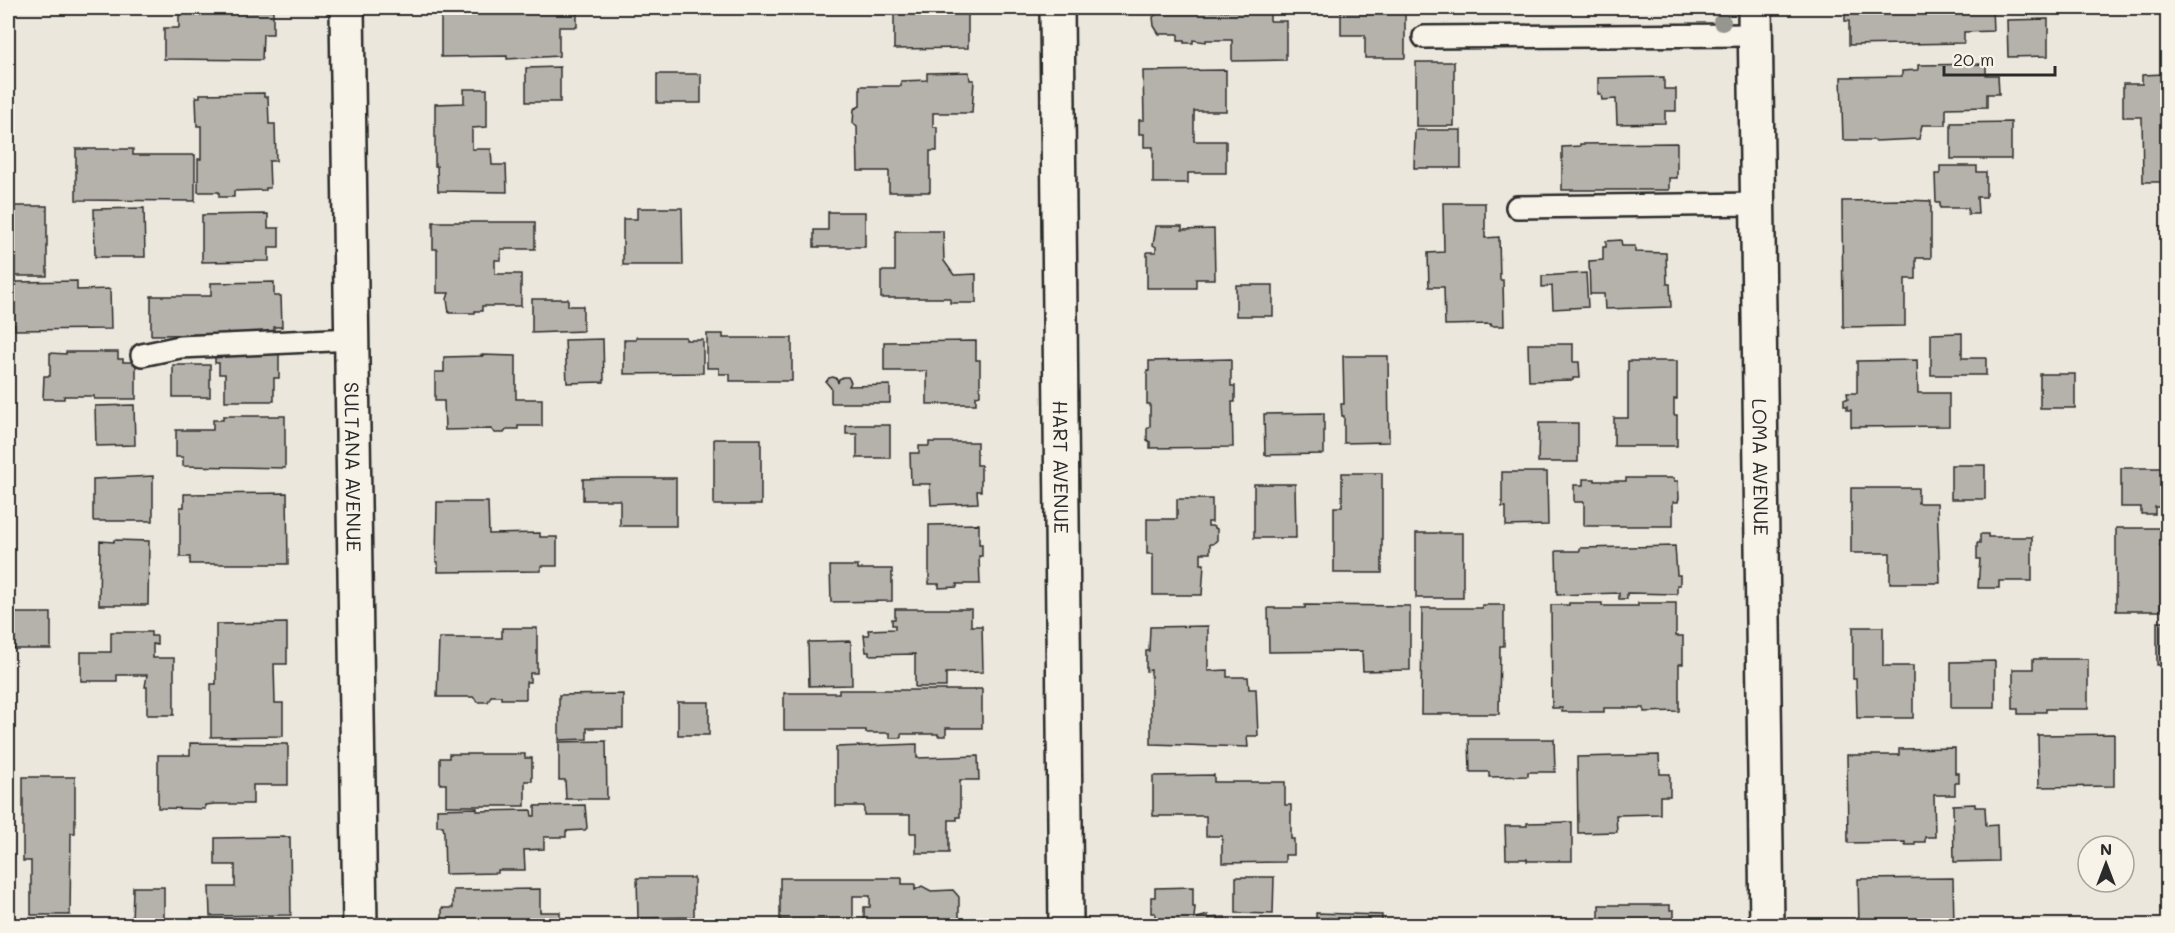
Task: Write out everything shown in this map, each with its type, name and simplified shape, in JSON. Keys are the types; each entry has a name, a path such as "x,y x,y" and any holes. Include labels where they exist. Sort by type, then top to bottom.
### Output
{"street":[{"name":"SULTANA AVENUE","path":"347,8 360,926"},
{"name":"HART AVENUE","path":"1057,8 1066,926"},
{"name":"LOMA AVENUE","path":"1756,21 1767,926"}],"lane":[{"path":"1424,37 1756,21"},
{"path":"1517,207 1759,204"},
{"path":"142,355 180,347 353,339"}],"building":[{"path":"179,8 273,10 273,34 263,34 262,60 164,59 164,28 179,28"},
{"path":"466,8 577,8 577,27 559,27 559,56 507,59 507,56 441,57 441,16 466,15"},
{"path":"894,8 968,8 968,48 894,49"},
{"path":"1157,8 1210,8 1210,11 1245,11 1245,8 1270,8 1270,21 1286,21 1286,60 1232,61 1232,40 1206,40 1206,42 1193,40 1193,43 1184,43 1184,41 1178,41 1178,34 1159,34 1154,26 1153,17 1159,12"},
{"path":"1341,8 1405,8 1405,58 1365,58 1365,35 1341,35"},
{"path":"1845,8 1992,8 1993,31 1964,32 1964,43 1849,45 1849,21 1845,21"},
{"path":"2048,19 2048,56 2008,57 2007,20"},
{"path":"1416,62 1454,62 1454,126 1416,126"},
{"path":"2165,62 2168,62 2168,182 2143,182 2142,117 2123,117 2123,84 2142,84 2142,75 2165,74"},
{"path":"1986,64 1986,75 1998,75 1999,94 1987,94 1987,107 1946,108 1946,125 1922,125 1919,139 1843,140 1841,77 1902,76 1902,71 1918,70 1918,65"},
{"path":"560,67 560,102 526,102 526,68"},
{"path":"1226,70 1226,111 1194,111 1194,141 1226,141 1226,173 1188,173 1188,183 1153,183 1153,147 1144,147 1144,134 1139,134 1139,120 1144,120 1143,71"},
{"path":"969,72 970,80 974,80 972,113 933,113 933,127 937,127 937,151 930,151 930,192 889,192 889,171 858,171 857,127 853,123 854,109 860,106 860,86 901,86 901,81 927,80 927,73"},
{"path":"657,74 701,74 701,103 657,103"},
{"path":"1664,77 1664,89 1676,89 1676,111 1665,111 1665,123 1617,124 1616,99 1602,100 1601,94 1598,94 1598,78"},
{"path":"464,89 487,89 487,127 472,128 472,149 491,149 492,165 506,165 507,192 438,191 437,166 435,166 435,104 464,103"},
{"path":"264,93 264,97 268,97 269,124 275,124 276,161 269,161 270,188 234,191 234,197 219,197 219,192 198,192 201,126 197,126 196,97 200,97 200,94"},
{"path":"2011,122 2011,159 1951,159 1951,123"},
{"path":"1415,130 1461,130 1461,168 1414,168"},
{"path":"1677,143 1677,178 1669,178 1669,190 1562,190 1562,147 1580,146 1580,144"},
{"path":"76,149 133,149 133,155 195,155 195,201 76,200"},
{"path":"1940,166 1977,166 1977,172 1986,172 1986,197 1977,197 1978,214 1968,214 1968,208 1940,208 1940,203 1936,203 1935,174 1940,174"},
{"path":"1842,201 1931,201 1931,258 1916,258 1916,279 1905,279 1905,326 1843,327"},
{"path":"1443,203 1485,203 1485,238 1499,237 1504,326 1445,325 1444,287 1429,287 1428,253 1444,252"},
{"path":"11,206 47,206 47,276 11,276"},
{"path":"144,208 145,257 95,257 94,209"},
{"path":"637,208 682,208 683,265 623,265 623,219 637,219"},
{"path":"828,212 865,212 865,247 814,247 814,230 828,230"},
{"path":"268,214 268,228 279,228 279,247 269,247 269,261 202,262 202,215"},
{"path":"433,222 535,222 535,249 501,249 501,260 495,260 495,274 521,274 521,306 482,306 482,311 475,311 475,313 449,313 447,299 449,293 437,293 437,249 433,249"},
{"path":"1156,226 1182,226 1182,230 1214,229 1215,279 1196,279 1196,288 1147,288 1147,252 1156,252 1156,247 1153,245"},
{"path":"895,231 943,231 944,261 954,275 976,274 976,303 950,303 950,298 881,298 881,271 895,271"},
{"path":"1621,240 1622,246 1635,246 1635,252 1666,253 1667,284 1670,284 1671,307 1605,309 1604,294 1590,294 1589,261 1603,260 1603,247 1606,247 1606,241"},
{"path":"1586,273 1588,307 1553,309 1552,286 1542,287 1542,276"},
{"path":"77,281 77,290 110,289 111,329 15,330 15,325 13,325 15,282"},
{"path":"274,282 274,296 281,296 282,327 274,327 274,334 151,335 151,296 211,296 211,283"},
{"path":"1236,285 1273,285 1273,316 1236,316"},
{"path":"532,299 568,299 568,306 583,306 583,331 532,333"},
{"path":"1962,333 1962,358 1986,358 1986,375 1931,375 1931,334"},
{"path":"707,334 723,334 723,338 792,338 792,381 730,381 730,374 719,374 719,368 707,368"},
{"path":"636,337 686,337 686,340 703,340 703,373 624,374 624,340 636,340"},
{"path":"603,339 604,382 567,383 565,340"},
{"path":"976,341 976,360 980,360 980,395 976,396 976,404 927,404 927,371 884,371 884,342"},
{"path":"1528,344 1573,344 1573,362 1579,362 1580,378 1529,381"},
{"path":"66,352 118,352 118,359 123,359 123,362 136,362 136,399 64,396 64,399 43,399 44,376 50,376 50,353 66,354"},
{"path":"219,352 279,352 279,378 274,378 274,401 225,401 225,374 219,374 219,363 215,363 215,356 219,356"},
{"path":"516,356 516,399 542,399 542,426 518,426 518,429 507,429 504,433 495,433 491,429 445,430 444,401 435,401 435,372 444,372 444,357"},
{"path":"1343,356 1388,356 1389,442 1344,443 1344,416 1342,416 1341,404 1344,404"},
{"path":"1231,359 1231,386 1235,386 1235,402 1232,402 1233,447 1150,448 1150,442 1147,440 1147,429 1150,426 1150,404 1147,404 1149,361"},
{"path":"1917,360 1918,393 1949,393 1949,426 1851,427 1851,410 1847,410 1847,406 1844,406 1844,399 1848,399 1847,393 1857,393 1857,361"},
{"path":"1628,361 1677,361 1677,399 1674,399 1674,415 1677,415 1677,446 1614,446 1614,418 1628,418"},
{"path":"173,365 210,365 210,397 173,397"},
{"path":"2040,374 2075,374 2075,408 2040,408"},
{"path":"833,377 838,383 839,379 848,377 851,382 849,386 890,385 890,403 831,403 831,388 826,382"},
{"path":"134,405 135,445 96,446 95,406"},
{"path":"1324,413 1324,454 1265,455 1264,414"},
{"path":"223,416 285,416 285,468 183,466 183,457 176,457 176,430 213,430 213,420 223,420"},
{"path":"1539,423 1578,423 1578,462 1538,462"},
{"path":"890,425 890,458 857,458 857,434 846,434 846,426"},
{"path":"714,439 761,439 761,505 714,505"},
{"path":"929,442 977,442 977,465 981,465 981,491 977,491 978,503 931,505 930,484 911,484 910,453 919,453 919,446 929,446"},
{"path":"1951,465 1985,465 1985,499 1951,499"},
{"path":"2121,468 2168,468 2168,507 2155,507 2155,514 2141,514 2141,507 2121,507"},
{"path":"1502,472 1547,472 1548,525 1506,526 1506,507 1502,507"},
{"path":"1342,473 1382,473 1382,573 1334,573 1334,507 1342,507"},
{"path":"153,476 153,521 93,521 93,479"},
{"path":"676,478 676,526 620,526 620,500 583,500 583,479"},
{"path":"1626,478 1674,478 1674,481 1678,481 1679,498 1678,502 1673,502 1673,526 1584,526 1584,502 1574,502 1574,485 1583,485 1583,479 1626,481"},
{"path":"1254,484 1295,484 1296,538 1254,538"},
{"path":"1851,488 1918,488 1918,503 1937,503 1940,583 1890,583 1890,553 1851,553"},
{"path":"287,493 288,564 190,564 190,557 180,557 180,507 184,507 184,494"},
{"path":"1177,499 1212,499 1212,522 1208,522 1208,526 1217,529 1217,540 1210,544 1210,553 1201,553 1201,564 1204,564 1202,595 1153,595 1153,554 1147,554 1147,519 1177,519"},
{"path":"437,502 488,502 489,534 540,533 540,537 557,537 557,566 541,566 541,571 438,572 438,562 436,562"},
{"path":"979,524 979,544 982,544 982,556 979,556 980,584 957,584 957,587 939,588 939,584 929,584 929,525"},
{"path":"2116,528 2161,528 2160,547 2168,547 2168,594 2161,594 2161,611 2116,611"},
{"path":"1416,533 1463,533 1463,598 1416,598"},
{"path":"1980,534 1988,534 1988,537 2032,537 2032,581 1999,581 1999,588 1978,588 1980,559 1977,559 1977,543 1980,543"},
{"path":"114,540 149,541 148,605 99,605 100,541 114,542"},
{"path":"1675,546 1677,575 1680,575 1677,594 1627,593 1627,599 1619,599 1619,593 1557,595 1556,551 1580,551 1580,548"},
{"path":"830,566 892,569 892,601 831,602"},
{"path":"1569,603 1638,606 1638,603 1676,603 1676,636 1683,636 1683,664 1679,664 1679,711 1644,712 1644,708 1604,708 1604,712 1562,712 1562,708 1552,708 1551,605 1569,605"},
{"path":"1305,605 1410,606 1410,670 1363,671 1362,651 1269,652 1268,608 1305,608"},
{"path":"1482,605 1504,605 1504,646 1500,646 1499,714 1421,714 1422,608 1482,608"},
{"path":"895,609 971,609 971,626 982,626 983,672 946,673 946,687 915,687 915,654 869,655 869,652 866,652 864,635 869,635 868,630 895,629 892,619 895,619"},
{"path":"13,613 51,613 51,649 13,649"},
{"path":"2157,622 2168,622 2168,664 2157,665"},
{"path":"287,623 287,664 274,664 275,703 283,703 283,736 211,737 211,684 216,684 216,624"},
{"path":"1208,626 1208,671 1227,670 1227,677 1248,677 1249,689 1256,689 1258,736 1247,736 1248,747 1151,744 1151,670 1146,671 1146,651 1149,651 1150,627"},
{"path":"1853,627 1883,627 1883,666 1913,666 1913,718 1857,718 1856,679 1853,679"},
{"path":"502,628 537,628 537,673 530,673 530,682 526,682 526,699 501,699 501,696 491,696 488,702 478,702 473,697 437,697 439,638 502,638"},
{"path":"111,632 151,632 151,636 157,636 157,645 153,644 153,658 174,658 174,715 147,715 147,687 145,687 147,675 117,675 117,681 81,681 81,652 111,652"},
{"path":"851,641 852,685 809,686 808,642"},
{"path":"2033,659 2088,659 2088,709 2046,709 2046,712 2035,712 2035,714 2018,714 2018,709 2013,709 2013,669 2033,669"},
{"path":"1995,661 1995,708 1951,708 1951,662"},
{"path":"982,689 982,728 946,728 946,736 901,734 901,738 890,738 890,733 866,733 866,730 784,730 784,693 839,693 839,690"},
{"path":"623,694 623,728 587,728 587,739 559,740 559,695"},
{"path":"678,702 709,702 709,735 678,735"},
{"path":"2114,734 2114,786 2039,787 2038,735"},
{"path":"1469,739 1554,739 1555,772 1528,772 1528,776 1489,777 1489,772 1470,772"},
{"path":"606,741 607,799 566,799 565,780 559,780 559,742"},
{"path":"190,743 288,744 288,785 253,785 253,804 205,805 205,809 158,808 158,755 190,755"},
{"path":"917,744 917,758 978,756 979,780 960,780 960,817 957,817 957,820 949,820 949,853 916,853 916,833 910,833 910,815 864,815 864,806 836,806 836,747"},
{"path":"1955,748 1955,773 1959,773 1959,783 1955,783 1955,795 1934,795 1935,837 1925,837 1925,842 1915,842 1915,845 1905,845 1905,842 1848,843 1847,755 1899,755 1899,749"},
{"path":"449,754 525,754 525,758 532,758 532,781 525,781 525,806 446,806 446,784 440,784 440,758 449,758"},
{"path":"1659,755 1660,774 1670,774 1670,796 1660,796 1660,814 1616,815 1617,832 1578,833 1577,757"},
{"path":"1214,775 1214,782 1285,782 1285,805 1291,805 1291,839 1294,839 1294,855 1285,855 1285,862 1222,863 1222,836 1206,836 1206,816 1153,816 1153,776"},
{"path":"23,777 75,777 75,833 71,833 70,915 31,915 31,861 23,861"},
{"path":"1975,804 1975,807 1985,807 1986,826 1997,825 1998,861 1954,862 1953,805"},
{"path":"585,805 587,828 566,831 566,837 544,837 544,849 524,850 525,870 445,874 444,833 443,826 437,826 437,809 531,810 532,816 535,816 535,806"},
{"path":"1572,822 1572,861 1506,859 1505,826"},
{"path":"290,837 291,915 210,916 209,887 235,887 235,865 215,865 215,838"},
{"path":"1236,877 1274,877 1273,914 1236,913"},
{"path":"637,878 694,878 694,917 638,918"},
{"path":"780,878 902,878 902,884 915,884 915,890 922,886 931,891 953,890 959,897 959,926 864,926 864,907 870,907 870,896 853,896 853,920 780,920"},
{"path":"1953,878 1954,926 1859,926 1858,879"},
{"path":"133,887 164,887 164,924 132,924"},
{"path":"1193,887 1194,919 1208,915 1208,918 1225,917 1225,926 1159,926 1159,921 1155,921 1155,913 1151,913 1151,897 1155,897 1155,888"},
{"path":"540,889 540,912 560,912 560,926 442,926 442,908 453,908 453,890"},
{"path":"1599,905 1670,905 1670,910 1674,910 1674,926 1599,926"},
{"path":"1316,913 1382,915 1382,926 1316,926"},
{"path":"2049,923 2049,926 1987,926 1987,924"}]}
